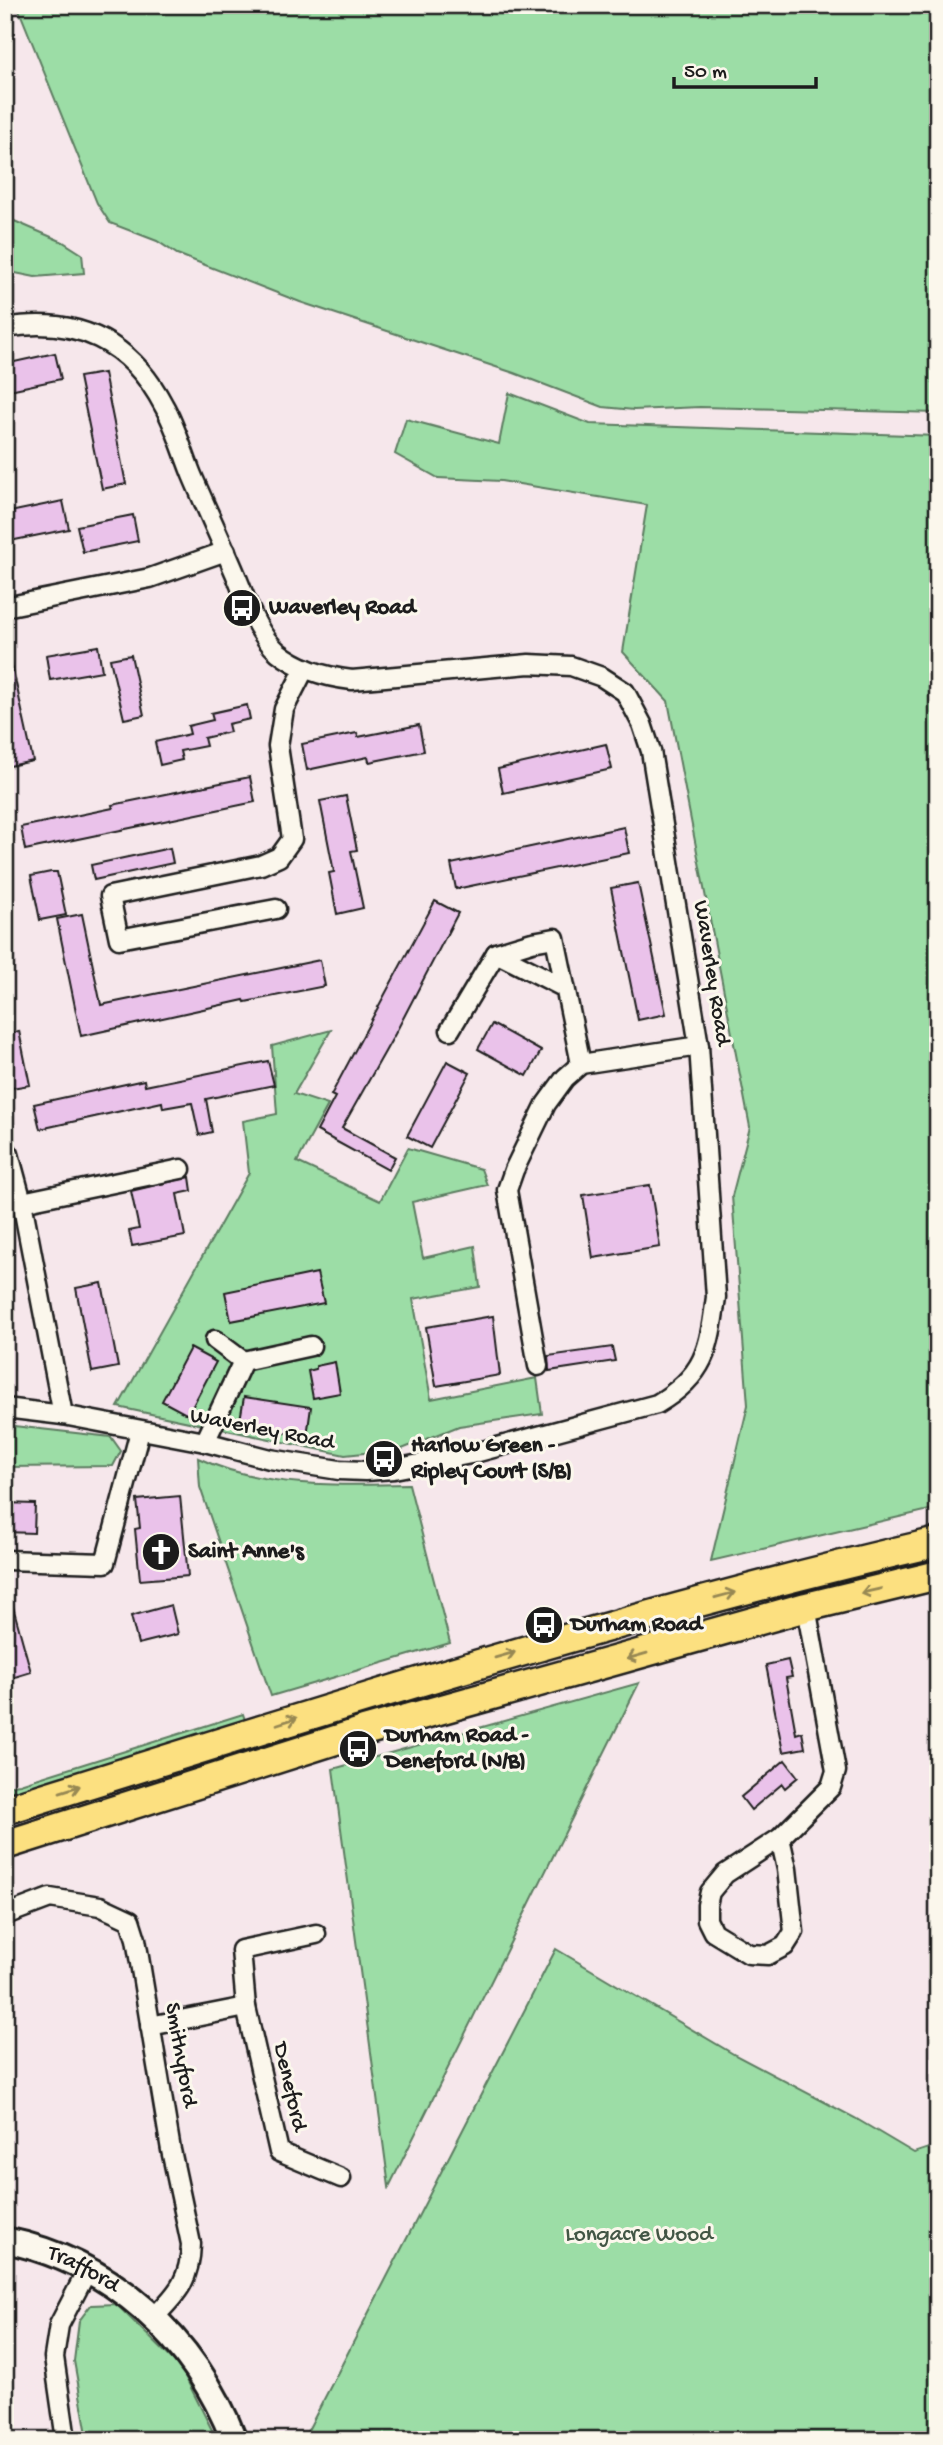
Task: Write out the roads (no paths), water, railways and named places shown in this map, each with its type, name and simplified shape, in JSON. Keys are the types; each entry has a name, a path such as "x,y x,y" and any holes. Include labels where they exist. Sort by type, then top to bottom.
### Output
{"main road":[{"path":"5,1810 342,1703 601,1627 938,1542"},
{"path":"5,1845 364,1731 806,1607 938,1575"},
{"path":"5,1854 65,1826"}],"street":[{"name":"Waverley Road","path":"5,328 46,324 73,327 96,336 123,354 140,370 164,406 254,620 277,651 305,668 328,677 352,680 529,664 572,666 602,677 625,692 642,724 651,751 699,1046 716,1297 711,1335 699,1366 680,1390 657,1404 495,1448 382,1471 339,1470 270,1459 205,1442 63,1415 5,1408"},
{"path":"5,607 150,578 226,551"},
{"path":"276,909 119,939 110,897 261,865 279,857 292,839 278,746 284,709 305,668"},
{"path":"450,1030 496,953 555,938 580,1064"},
{"path":"496,953 565,988"},
{"path":"538,1366 507,1191 514,1170 546,1104 565,1078 580,1064 699,1046"},
{"path":"5,1150 9,1154 22,1202 63,1415"},
{"path":"22,1202 181,1169"},
{"path":"215,1340 243,1361 311,1346"},
{"path":"205,1442 243,1361"},
{"path":"5,1560 105,1563 140,1431"},
{"path":"780,1838 792,1900 794,1932 785,1946 768,1955 749,1954 713,1932 707,1920 710,1892 725,1874 780,1838 831,1787 836,1771 806,1607"},
{"name":"Smithyford","path":"5,1915 50,1898 100,1906 130,1920 136,1939 191,2244 191,2258 183,2283 177,2294 155,2316"},
{"name":"Deneford","path":"316,1934 241,1950 246,2007 279,2152 341,2178"},
{"path":"150,2026 246,2007"},
{"name":"Trafford","path":"5,2239 43,2250 88,2269 155,2316 201,2377 234,2440"},
{"path":"66,2440 54,2357 59,2325 88,2269"}],"place":[{"name":"Waverley Road","path":"242,608"},
{"name":"Harlow Green - Ripley Court (S/B)","path":"384,1459"},
{"name":"Saint Anne's","path":"161,1552"},
{"name":"Durham Road","path":"544,1625"},
{"name":"Durham Road - Deneford (N/B)","path":"358,1749"}],"park label":[{"name":"Longacre Wood","path":"639,2235"}]}
